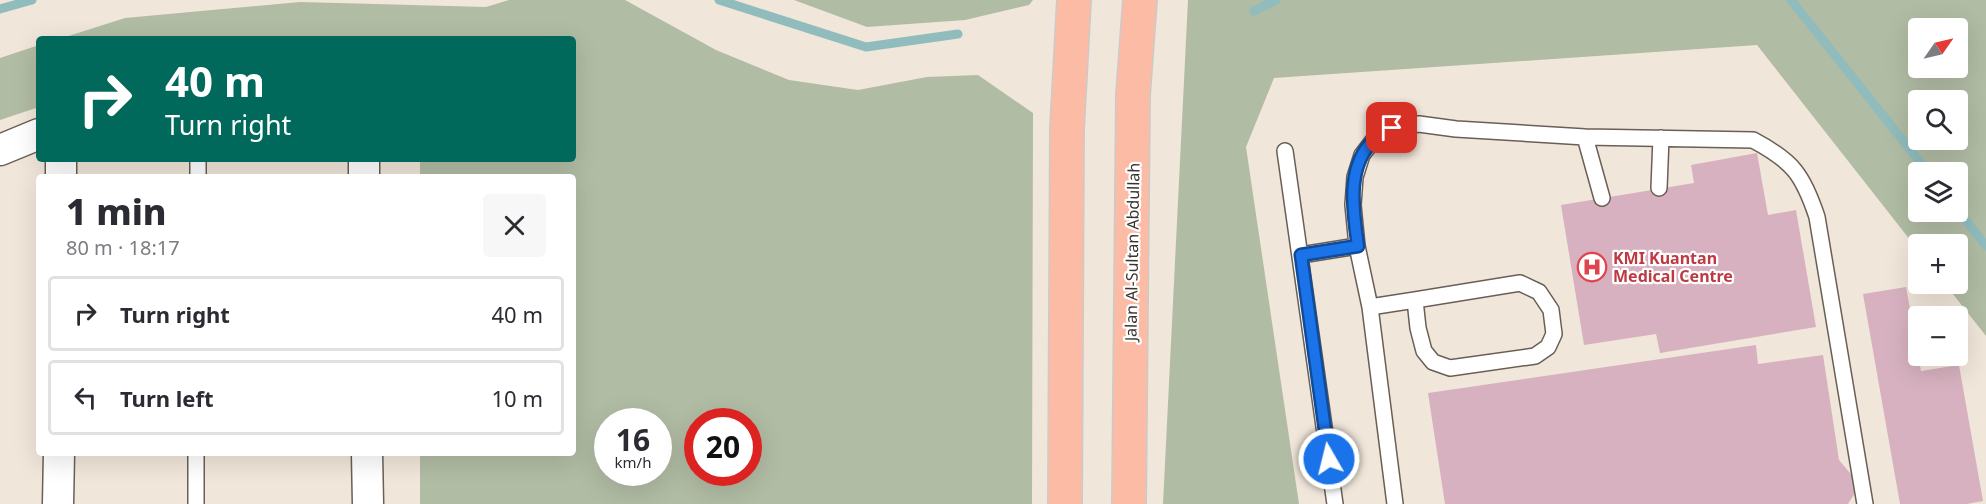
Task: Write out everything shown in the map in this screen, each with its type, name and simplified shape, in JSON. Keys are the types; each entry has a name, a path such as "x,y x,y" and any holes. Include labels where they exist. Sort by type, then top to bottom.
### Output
{"main road":[{"path":"1065,504 1067,129 1074,0"},
{"name":"Jalan Al-Sultan Abdullah","path":"1129,504 1133,95 1140,0"}],"street":[{"path":"0,150 36,135"},
{"path":"58,504 59,456"},
{"path":"367,456 368,504"}],"lane":[{"path":"1395,504 1370,307 1358,246 1353,205 1354,177 1362,155 1375,138 1392,128 1419,124 1456,129 1585,137 1753,140 1788,162 1801,176 1818,217 1865,504"},
{"path":"1585,137 1602,198"},
{"path":"1659,188 1661,138"},
{"path":"1285,151 1335,504"},
{"path":"1301,255 1358,246"},
{"path":"1370,307 1520,283 1539,292 1551,310 1554,334 1548,347 1535,356 1450,368 1433,362 1424,351 1418,328 1415,300"},
{"path":"196,456 196,504"}],"green space":[{"path":"509,0 625,0 716,50 789,80 858,90 927,77 978,75 1033,113 1032,504 420,504 420,456 576,456 576,174 420,174 420,162 576,162 576,36 68,36 125,18 300,2 486,7"},
{"path":"794,0 1033,0 1029,5 965,20 867,27"},
{"path":"1188,0 1986,0 1986,336 1968,313 1968,306 1962,306 1953,294 1968,294 1968,234 1908,234 1908,237 1757,45 1274,78 1246,147 1299,504 1163,504"},
{"path":"36,46 36,108 0,120 0,58"}],"building":[{"path":"1757,153 1768,215 1796,210 1816,327 1660,353 1656,334 1584,345 1561,205 1694,183 1691,165"},
{"path":"1906,287 1909,306 1908,366 1920,366 1921,371 1959,366 1983,501 1967,504 1900,504 1863,294"},
{"path":"1756,345 1758,364 1823,355 1839,460 1860,485 1848,504 1445,504 1428,393"}],"waterway":[{"path":"0,9 32,0"},
{"path":"719,0 866,47 958,34"},
{"path":"1254,11 1276,0"},
{"path":"1791,0 1920,162"},
{"path":"1967,222 1986,246"}],"place":[{"name":"KMI Kuantan Medical Centre","path":"1592,267"}],"route":[{"path":"1329,459 1301,255 1358,246 1353,205 1354,177 1362,155 1375,138 1392,128"}]}
